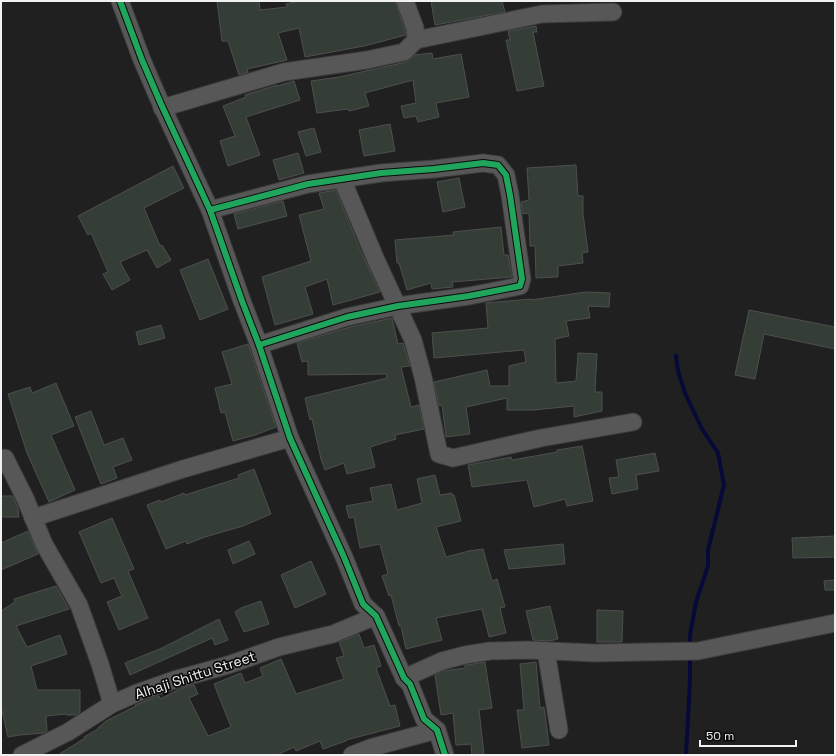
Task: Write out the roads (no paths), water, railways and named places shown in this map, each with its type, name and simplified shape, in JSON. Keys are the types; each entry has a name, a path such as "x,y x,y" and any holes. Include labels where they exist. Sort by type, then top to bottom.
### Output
{"street":[{"path":"120,1 162,108 210,210 259,345 290,438 344,557 363,604 376,616 404,678 410,684 424,719 437,730 445,755"},
{"path":"405,1 415,28 416,40"},
{"path":"162,108 284,72 367,60 404,52 416,40 542,8 613,12"},
{"path":"210,210 308,184 381,173 484,163 498,166 506,175 517,239 522,279 520,286 469,296 398,306 347,317 259,345"},
{"path":"342,179 376,260 413,340 423,377 439,454 453,458 541,438 633,422"},
{"path":"33,518 183,470 290,438"},
{"path":"5,458 44,544 79,605 100,664 112,704"},
{"name":"Alhaji Shittu Street","path":"22,755 68,732 112,704 174,680 228,665 279,647 333,634 376,616"},
{"path":"404,678 442,661 490,651 602,653 698,651 835,622"},
{"path":"546,651 560,730"},
{"path":"352,755 370,748 437,730"}],"waterway":[{"path":"676,356 678,371 685,393 702,429 718,453 724,485 708,550 708,566 696,602 690,635 690,647"},
{"path":"686,755 690,655"}]}
